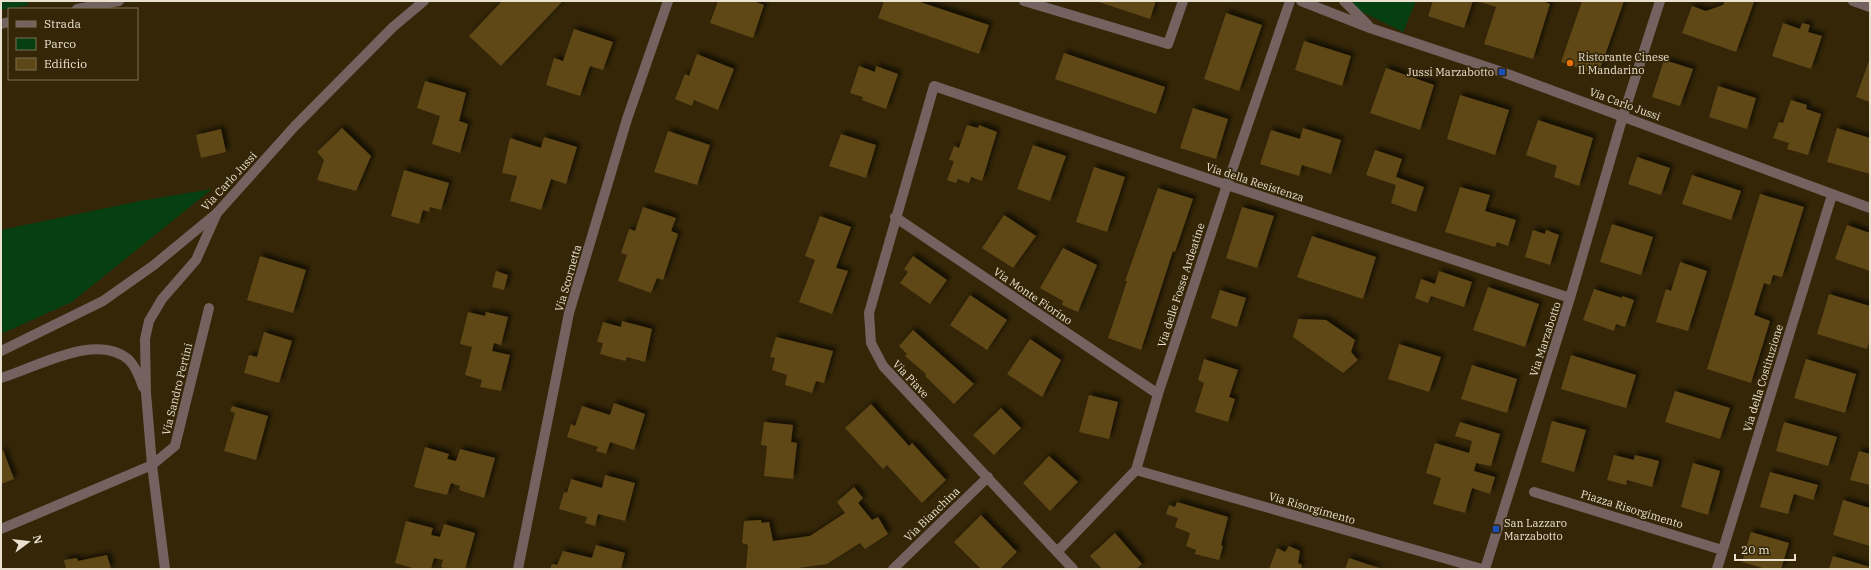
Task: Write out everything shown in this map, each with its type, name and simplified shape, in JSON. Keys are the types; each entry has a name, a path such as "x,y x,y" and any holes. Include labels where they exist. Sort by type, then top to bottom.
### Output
{"street":[{"path":"82,8 119,1"},
{"name":"Via Carlo Jussi","path":"1,351 103,301 154,265 217,213 294,127 393,27 424,1"},
{"name":"Via Scornetta","path":"518,569 570,313 627,119 668,1"},
{"path":"1024,1 1168,44 1183,1"},
{"name":"Via delle Fosse Ardeatine","path":"1057,552 1136,470 1158,394 1290,1"},
{"name":"Via Carlo Jussi","path":"1301,1 1370,28 1502,72 1623,116 1870,208"},
{"name":"Via Carlo Jussi","path":"1344,1 1370,28"},
{"name":"Via Marzabotto","path":"1485,569 1570,298 1623,116 1660,1"},
{"path":"1853,1 1870,8"},
{"name":"Via della Resistenza","path":"934,86 1227,185 1570,298"},
{"name":"Via Piave","path":"934,86 868,312 871,343 883,366 1073,569"},
{"name":"Via della Costituzione","path":"1717,569 1832,195"},
{"name":"Via Sandro Pertini","path":"165,569 152,465 146,393 145,339 149,321 162,299 196,260 217,213"},
{"name":"Via Monte Fiorino","path":"895,217 1158,394"},
{"name":"Via Sandro Pertini","path":"1,529 152,465 175,446 209,308"},
{"name":"Via Sandro Pertini","path":"1,378 22,372 74,351 86,348 101,349 128,360 136,370 146,393"},
{"name":"Via Risorgimento","path":"1136,470 1482,569"},
{"name":"Via Bianchina","path":"893,569 988,477"},
{"name":"Piazza Risorgimento","path":"1534,492 1722,550"}],"green space":[{"path":"1,1 28,1 28,5 1,10"},
{"path":"1346,1 1416,1 1403,32 1348,5"},
{"path":"212,189 72,302 1,334 1,230 140,201"}],"building":[{"path":"502,1 562,2 501,66 469,36"},
{"path":"718,1 753,1 764,5 753,38 710,23"},
{"path":"884,1 917,1 989,25 979,54 878,18"},
{"path":"1096,1 1156,1 1150,19"},
{"path":"1433,1 1473,1 1464,28 1428,16"},
{"path":"1477,1 1542,1 1550,4 1533,59 1484,44 1496,7"},
{"path":"1582,1 1624,1 1598,75 1561,62"},
{"path":"1725,1 1754,2 1736,52 1682,33 1692,6 1706,11 1723,5"},
{"path":"1226,13 1262,25 1239,91 1204,79"},
{"path":"1783,23 1800,29 1802,23 1810,25 1808,32 1822,36 1811,69 1772,56"},
{"path":"574,29 613,42 603,70 590,66 580,96 546,85 554,58 563,61"},
{"path":"1304,41 1351,56 1342,86 1295,70"},
{"path":"1064,53 1165,87 1156,114 1055,79"},
{"path":"697,54 734,69 718,110 694,100 692,106 675,99 685,74 689,76"},
{"path":"1870,58 1870,102 1856,97"},
{"path":"1664,60 1693,69 1680,106 1652,97"},
{"path":"859,66 875,72 876,66 898,74 886,109 862,100 863,97 850,93"},
{"path":"1386,68 1434,85 1420,130 1370,113"},
{"path":"425,81 466,93 459,121 468,124 460,153 432,144 440,116 417,108"},
{"path":"1718,86 1756,98 1747,129 1709,117"},
{"path":"1460,95 1509,110 1495,155 1447,139"},
{"path":"1791,100 1807,105 1806,109 1821,114 1808,155 1787,149 1789,143 1773,138 1779,122 1783,123"},
{"path":"1193,108 1228,119 1216,159 1180,148"},
{"path":"1538,120 1593,138 1579,186 1554,177 1557,166 1526,155"},
{"path":"967,125 978,128 979,125 997,132 982,181 971,177 969,183 958,179 956,183 947,180 954,161 949,160 954,146 959,148"},
{"path":"342,128 371,156 356,191 317,180 324,160 317,152"},
{"path":"1303,128 1341,140 1331,174 1302,165 1299,176 1260,164 1271,130 1300,139"},
{"path":"1837,128 1870,138 1870,174 1827,162"},
{"path":"221,129 226,152 201,158 196,135"},
{"path":"668,131 710,145 697,185 654,172"},
{"path":"841,134 876,145 866,178 829,166"},
{"path":"544,137 577,147 566,184 551,179 541,210 510,201 517,176 502,173 510,138 541,148"},
{"path":"1033,145 1066,156 1050,201 1017,189"},
{"path":"1375,150 1402,159 1396,177 1424,187 1416,212 1391,203 1396,185 1366,175"},
{"path":"1637,157 1670,168 1661,195 1628,184"},
{"path":"1094,167 1125,177 1107,232 1076,222"},
{"path":"404,170 449,183 441,210 430,207 429,212 423,210 419,224 391,216"},
{"path":"1692,175 1741,191 1731,220 1682,204"},
{"path":"1460,187 1490,195 1485,211 1516,220 1508,246 1497,242 1495,247 1445,232"},
{"path":"1158,188 1193,199 1175,252 1173,251 1141,350 1108,338 1127,281 1125,281"},
{"path":"1760,194 1804,207 1782,277 1773,275 1770,285 1764,283 1754,315 1770,321 1751,383 1707,369"},
{"path":"643,207 676,218 671,231 678,234 663,280 657,278 651,293 618,281 627,255 621,253 629,229 635,231"},
{"path":"1242,207 1274,216 1257,268 1226,258"},
{"path":"1004,215 1036,236 1013,268 982,248"},
{"path":"820,216 851,227 836,268 848,271 832,314 799,302 815,260 805,256"},
{"path":"1612,224 1653,237 1641,275 1600,262"},
{"path":"1847,225 1870,233 1870,271 1835,259"},
{"path":"1533,230 1545,234 1546,230 1559,235 1550,265 1525,257"},
{"path":"1312,236 1376,257 1363,299 1297,277"},
{"path":"1063,248 1097,265 1078,312 1062,305 1063,301 1040,288"},
{"path":"260,256 306,270 293,313 247,300"},
{"path":"913,256 947,280 930,304 900,283 908,272 904,269"},
{"path":"1680,262 1707,271 1688,331 1656,322 1666,289 1671,291"},
{"path":"496,271 508,275 504,290 492,287"},
{"path":"1439,271 1472,282 1464,307 1431,296 1428,303 1415,298 1421,279 1435,284"},
{"path":"1488,287 1539,304 1525,347 1473,330"},
{"path":"1594,289 1622,298 1622,296 1634,300 1625,327 1616,324 1614,331 1583,320"},
{"path":"1220,290 1246,298 1237,327 1211,318"},
{"path":"1829,294 1870,306 1870,339 1867,349 1817,334"},
{"path":"970,295 1007,320 987,350 950,325"},
{"path":"468,312 485,316 486,312 508,317 501,345 494,343 492,351 510,355 501,391 480,387 482,380 465,375 472,347 460,344"},
{"path":"1298,319 1326,320 1355,340 1351,352 1358,360 1343,373 1293,337"},
{"path":"622,321 652,329 645,362 627,357 625,361 600,354 603,343 597,342 603,322 621,327"},
{"path":"913,330 974,384 954,404 925,376 926,374 905,356 907,354 899,346"},
{"path":"264,332 292,341 279,383 244,373 249,355 257,357"},
{"path":"776,337 833,351 824,383 816,381 812,393 785,385 787,375 772,370 775,358 770,357"},
{"path":"1030,339 1061,360 1042,397 1007,374"},
{"path":"1399,344 1441,357 1429,392 1388,379"},
{"path":"1571,355 1636,375 1626,408 1561,389"},
{"path":"1204,359 1238,370 1229,397 1235,399 1228,422 1195,412 1204,383 1198,380"},
{"path":"1806,359 1856,374 1845,413 1794,398"},
{"path":"1472,365 1517,379 1507,413 1461,399"},
{"path":"1675,391 1730,408 1720,439 1665,422"},
{"path":"1089,395 1118,402 1109,439 1079,432"},
{"path":"614,403 645,414 634,450 610,442 606,454 596,451 598,447 567,437 571,424 575,426 582,406 610,415"},
{"path":"871,404 909,446 912,443 946,480 922,503 887,465 883,469 845,428"},
{"path":"232,406 268,416 256,460 224,451 235,413 230,411"},
{"path":"1001,408 1021,428 994,455 973,435"},
{"path":"1552,421 1586,430 1574,472 1541,462"},
{"path":"764,422 793,425 791,442 797,443 793,479 764,476 767,446 761,445"},
{"path":"1460,422 1500,434 1491,466 1476,463 1474,471 1495,477 1490,494 1472,488 1465,513 1433,504 1441,478 1426,473 1435,443 1469,453 1472,441 1455,436"},
{"path":"1784,422 1837,437 1828,466 1776,451"},
{"path":"425,447 449,454 447,459 456,461 460,449 495,458 484,498 459,490 460,486 451,483 447,495 414,487"},
{"path":"3,450 14,479 1,484 1,451"},
{"path":"1859,451 1870,454 1870,485 1850,480"},
{"path":"1614,455 1634,460 1635,455 1659,461 1652,487 1627,480 1626,485 1607,480"},
{"path":"1049,456 1078,482 1050,511 1023,483"},
{"path":"1693,463 1720,471 1708,515 1681,507"},
{"path":"1770,472 1818,485 1813,500 1794,494 1788,514 1760,507"},
{"path":"605,475 635,483 625,521 598,514 595,526 585,523 587,517 559,509 564,492 567,493 571,479 602,488"},
{"path":"854,487 863,498 858,503 872,520 878,517 888,534 865,549 860,543 827,564 791,569 746,569 748,545 742,543 744,521 761,520 762,523 769,522 773,541 810,536 845,513 837,502"},
{"path":"1843,500 1870,508 1870,546 1833,535"},
{"path":"1177,502 1228,517 1219,560 1195,554 1196,550 1186,546 1190,533 1175,527 1178,518 1166,514 1169,505 1175,507"},
{"path":"981,515 1017,552 1000,569 981,569 954,542"},
{"path":"406,521 433,528 431,535 440,537 444,524 475,533 465,569 447,569 441,567 443,560 434,558 431,569 416,569 395,563"},
{"path":"1751,532 1789,543 1781,569 1766,569 1742,562"},
{"path":"1115,533 1142,564 1136,569 1102,569 1090,556"},
{"path":"596,545 625,553 621,569 550,569 552,564 557,565 563,551 592,558"},
{"path":"1289,546 1300,551 1298,563 1302,565 1301,569 1269,569 1277,548 1285,552"},
{"path":"107,555 111,569 66,569 64,560 77,558 78,561"},
{"path":"1833,556 1870,567 1870,569 1829,569"},
{"path":"1349,558 1382,569 1345,569"}],"place":[{"name":"Ristorante Cinese Il Mandarino","path":"1570,63"},
{"name":"Jussi Marzabotto","path":"1502,72"},
{"name":"San Lazzaro Marzabotto","path":"1496,529"}]}
